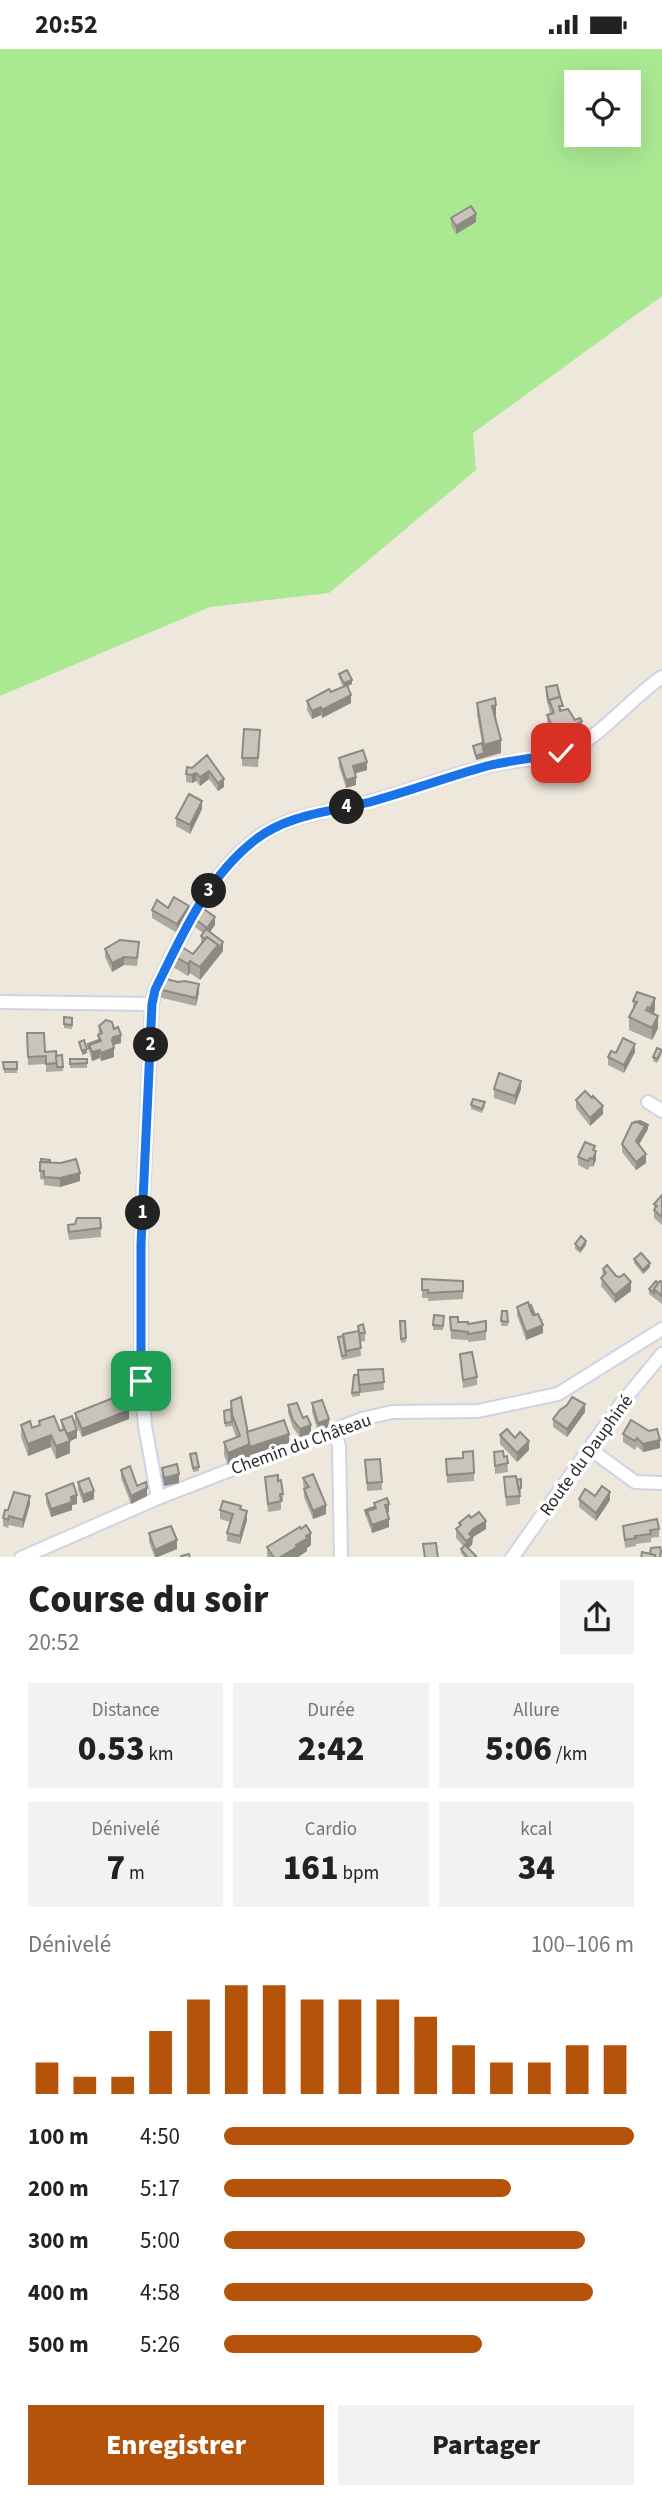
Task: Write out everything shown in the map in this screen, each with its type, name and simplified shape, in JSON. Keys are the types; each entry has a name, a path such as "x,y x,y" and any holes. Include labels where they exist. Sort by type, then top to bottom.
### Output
{"street":[{"path":"158,1498 145,1426 141,1381 141,1244 152,1004 155,990 203,899 227,866 256,839 289,821 320,811 357,805 490,765 561,753 584,741 662,677"},
{"path":"0,1002 152,1004"},
{"path":"648,1102 662,1111"},
{"name":"Chemin du Château","path":"21,1557 158,1498 362,1419 392,1412 478,1411 558,1394 662,1329"},
{"name":"Route du Dauphiné","path":"512,1557 620,1405 662,1354"},
{"path":"335,1430 339,1447 341,1557"},
{"path":"590,1449 635,1482 662,1483"}],"green space":[{"path":"0,49 662,49 662,296 473,433 476,470 329,593 210,607 0,696"}],"building":[{"path":"471,206 476,214 456,226 451,218"},
{"path":"347,670 352,680 344,683 339,674"},
{"path":"347,685 351,695 322,710 321,707 312,711 307,701 329,689 331,692"},
{"path":"557,685 560,697 549,700 549,704 546,687"},
{"path":"560,697 563,706 559,706 560,711 568,709 575,720 580,718 582,721 556,734 547,715 554,713 549,700"},
{"path":"495,698 496,705 492,706 501,740 484,745 477,703"},
{"path":"244,729 260,730 258,758 242,758"},
{"path":"482,743 484,753 476,756 473,746"},
{"path":"363,750 367,762 353,766 356,777 346,780 339,758"},
{"path":"207,755 224,779 218,783 209,771 200,777 196,773 186,774 187,767 192,768"},
{"path":"189,794 202,801 190,825 176,818"},
{"path":"174,897 189,906 177,924 152,910 157,900 168,908"},
{"path":"197,904 215,917 207,928 191,916"},
{"path":"206,929 223,942 218,949 218,945 201,936"},
{"path":"207,937 218,945 200,967 190,961 188,964 171,954 175,943 193,954"},
{"path":"120,940 139,942 137,958 124,957 112,963 105,949"},
{"path":"162,978 199,984 196,998 158,989"},
{"path":"637,992 655,998 650,1009 648,1007 646,1010 658,1016 652,1028 629,1017 637,1002 633,1001"},
{"path":"64,1017 72,1018 72,1025 64,1024"},
{"path":"106,1020 112,1022 114,1029 118,1027 121,1035 113,1037 114,1048 101,1053 100,1050 92,1052 89,1045 101,1041 98,1035 102,1033 99,1026"},
{"path":"27,1033 44,1033 45,1052 56,1051 57,1063 46,1064 46,1056 28,1057"},
{"path":"623,1038 635,1044 624,1065 608,1057 611,1051 616,1053"},
{"path":"84,1040 87,1049 82,1051 79,1042"},
{"path":"657,1048 662,1050 657,1059 653,1057"},
{"path":"62,1055 63,1067 57,1067 56,1056"},
{"path":"70,1059 87,1059 87,1063 70,1064"},
{"path":"3,1062 17,1062 17,1069 4,1069"},
{"path":"499,1073 521,1081 515,1096 494,1089"},
{"path":"585,1091 603,1106 590,1118 576,1100"},
{"path":"473,1099 485,1102 482,1109 471,1105"},
{"path":"632,1123 645,1126 636,1141 646,1154 636,1162 622,1144"},
{"path":"585,1142 595,1146 593,1150 596,1151 593,1159 588,1161 578,1157"},
{"path":"76,1159 80,1173 60,1178 44,1177 44,1171 40,1171 40,1162 61,1163"},
{"path":"662,1195 662,1217 654,1210 657,1206 654,1204"},
{"path":"77,1218 100,1218 101,1228 69,1232 68,1225 75,1224"},
{"path":"581,1236 586,1241 580,1249 575,1244"},
{"path":"641,1253 650,1263 643,1270 634,1259"},
{"path":"607,1265 616,1276 624,1274 631,1282 615,1295 601,1278 606,1273 603,1269"},
{"path":"422,1279 463,1281 463,1291 428,1293 428,1290 422,1290"},
{"path":"656,1281 658,1283 654,1293 649,1289"},
{"path":"662,1282 662,1296 654,1289"},
{"path":"528,1302 533,1315 538,1314 543,1325 526,1332 517,1307"},
{"path":"502,1311 507,1311 508,1322 501,1321"},
{"path":"434,1315 444,1316 443,1326 433,1325"},
{"path":"450,1317 458,1317 458,1322 468,1324 486,1321 486,1331 468,1334 451,1330"},
{"path":"400,1321 405,1321 406,1338 401,1339"},
{"path":"363,1324 365,1333 359,1333 361,1348 346,1351 343,1334 359,1331 358,1326"},
{"path":"343,1336 346,1355 342,1356 338,1337"},
{"path":"472,1352 477,1377 463,1380 460,1354"},
{"path":"383,1369 384,1382 359,1385 358,1370"},
{"path":"354,1375 358,1375 360,1392 352,1393"},
{"path":"123,1394 129,1410 82,1429 75,1413"},
{"path":"241,1397 250,1444 228,1453 224,1442 240,1436 232,1414 231,1401"},
{"path":"572,1397 585,1404 567,1429 553,1419"},
{"path":"322,1400 329,1419 318,1423 312,1403"},
{"path":"297,1403 303,1418 307,1416 311,1425 300,1429 293,1420 288,1405"},
{"path":"231,1409 232,1422 225,1423 224,1411"},
{"path":"54,1416 60,1431 65,1429 70,1441 56,1446 51,1435 28,1444 21,1425 30,1421 32,1428 40,1425 39,1421"},
{"path":"72,1416 77,1430 67,1434 61,1420"},
{"path":"284,1420 289,1434 250,1447 247,1432"},
{"path":"631,1420 649,1431 657,1429 660,1440 643,1444 637,1438 635,1441 623,1434"},
{"path":"507,1429 515,1438 520,1432 529,1441 517,1453 500,1435"},
{"path":"473,1451 474,1473 447,1475 446,1459 463,1458 463,1452"},
{"path":"503,1451 508,1463 495,1466 494,1452"},
{"path":"196,1453 199,1467 193,1468 190,1454"},
{"path":"380,1459 382,1482 367,1483 365,1460"},
{"path":"177,1464 179,1474 164,1478 162,1468"},
{"path":"130,1466 137,1486 146,1482 147,1488 131,1496 121,1470"},
{"path":"313,1474 326,1505 313,1511 304,1489 309,1487 303,1478"},
{"path":"278,1475 283,1494 280,1494 281,1501 268,1504 265,1477"},
{"path":"516,1476 520,1496 506,1497 504,1477"},
{"path":"89,1478 94,1491 83,1495 78,1482"},
{"path":"73,1483 77,1495 71,1497 72,1502 51,1509 46,1494"},
{"path":"602,1486 610,1492 596,1513 579,1499 585,1489 595,1496"},
{"path":"14,1492 30,1496 23,1520 9,1516 8,1520 3,1518"},
{"path":"387,1498 389,1504 385,1505 389,1519 372,1525 367,1511 376,1508 374,1503"},
{"path":"223,1501 241,1506 240,1509 247,1511 240,1536 227,1533 233,1514 220,1510"},
{"path":"479,1512 486,1521 473,1529 469,1534 472,1537 466,1541 456,1529 469,1515 471,1518"},
{"path":"657,1519 659,1529 650,1530 651,1534 625,1540 623,1526"},
{"path":"306,1525 311,1533 306,1536 307,1539 281,1557 273,1557 267,1547 300,1527 301,1529"},
{"path":"171,1526 177,1540 155,1550 149,1533"},
{"path":"436,1543 438,1557 425,1557 423,1544"},
{"path":"465,1545 476,1556 467,1557 461,1549"},
{"path":"660,1547 660,1557 650,1554 651,1548"},
{"path":"642,1552 655,1555 655,1557 641,1557"}],"route":[{"path":"141,1381 141,1244 152,1004 155,990 176,946 203,899 227,866 256,839 289,821 320,811 393,795 490,765 561,753"}]}
